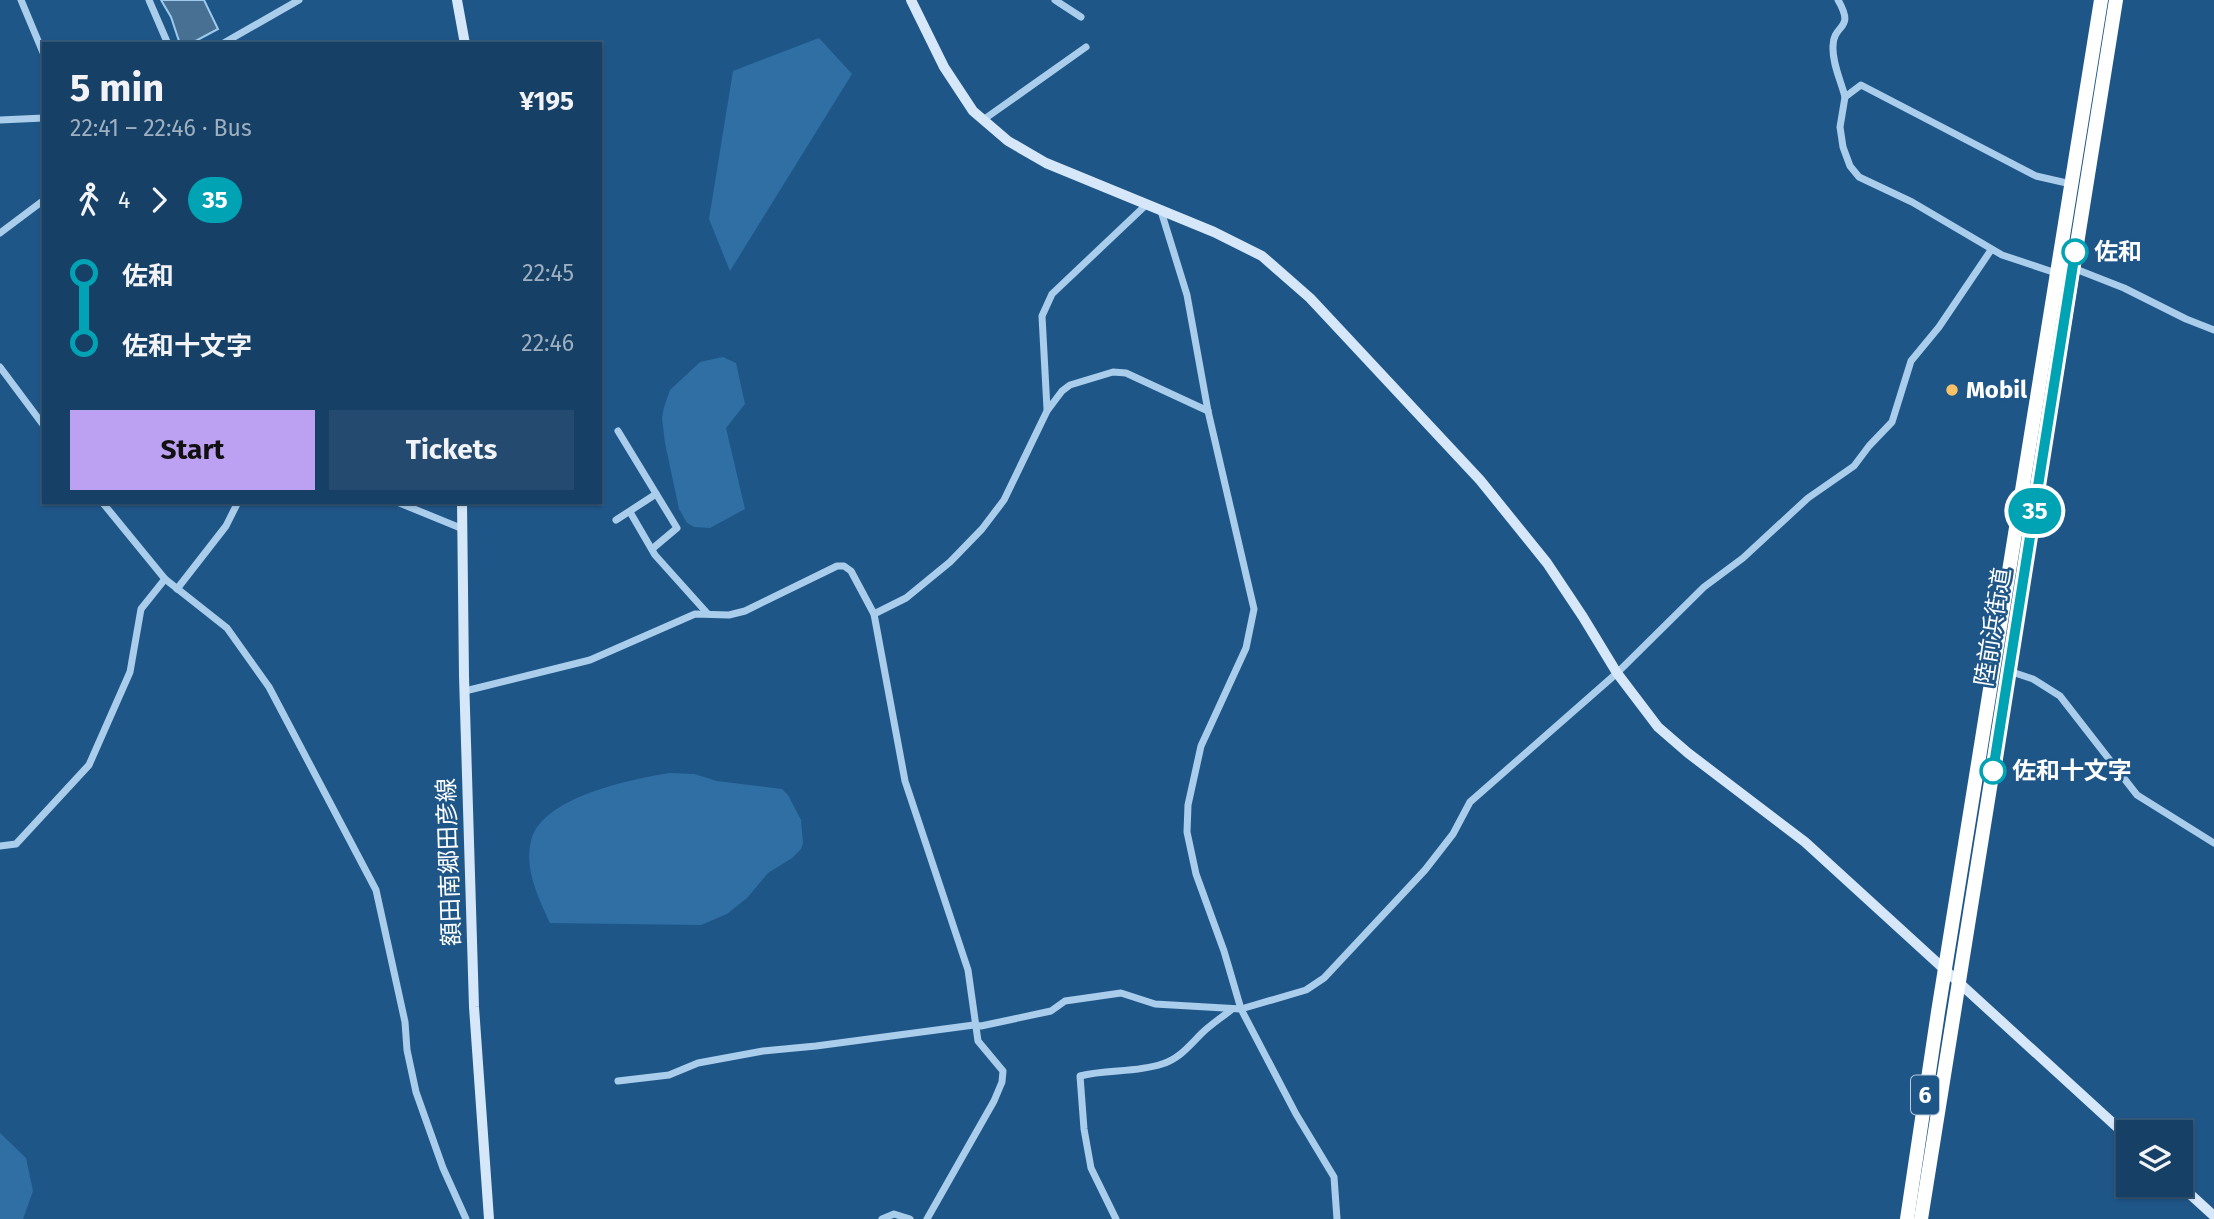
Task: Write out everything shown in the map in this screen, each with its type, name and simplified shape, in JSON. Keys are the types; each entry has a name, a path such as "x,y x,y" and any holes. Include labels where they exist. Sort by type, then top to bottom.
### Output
{"highway":[{"name":"陸前浜街道","path":"1907,1219 2101,0"},
{"name":"陸前浜街道","path":"1921,1219 2116,0"}],"street":[{"path":"21,0 42,50"},
{"path":"149,0 167,42"},
{"path":"226,42 299,0"},
{"path":"457,0 465,42"},
{"path":"1055,0 1081,17"},
{"path":"1838,0 1846,14 1832,44 1845,97 1840,127 1850,166 1859,177 1912,202 1992,250 2056,273 2073,268 2124,288 2214,330"},
{"path":"913,1 944,67 973,111 1008,141 1046,163 1214,232 1262,256 1310,298 1480,480 1547,564 1617,673 1658,727 1805,842 2116,1126"},
{"path":"983,120 1086,47"},
{"path":"1845,97 1861,85 2036,176 2071,184"},
{"path":"0,120 42,118"},
{"path":"0,233 42,202"},
{"path":"1047,411 1042,316 1052,294 1147,204"},
{"path":"1161,211 1187,295 1208,411 1254,609 1246,648 1201,746 1188,805 1187,832 1196,874 1224,951 1241,1009 1296,1114 1334,1177 1337,1219"},
{"path":"618,1081 669,1075 698,1062 763,1051 981,1026 1051,1011 1065,1001 1121,993 1155,1004 1231,1010 1306,990 1324,978 1425,870 1453,834 1470,802 1617,673 1704,587 1743,558 1808,498 1854,466 1892,422 1911,361 1939,327 1992,250"},
{"path":"0,367 42,423"},
{"path":"874,614 906,598 950,562 982,528 1004,500 1047,411 1070,385 1113,372 1126,373 1208,411"},
{"path":"618,431 677,528 652,549"},
{"path":"616,520 656,494"},
{"path":"104,504 166,579 227,628 269,687 376,890 405,1022 407,1050 416,1092 466,1219"},
{"path":"177,589 226,526 237,504"},
{"path":"402,504 463,529"},
{"name":"額田南郷田彦線","path":"463,504 474,1007 489,1219"},
{"path":"630,512 652,549 708,613"},
{"path":"465,691 590,660 695,614 729,615 745,611 837,566 851,570 874,614 905,781 968,970 978,1041 1003,1071 1002,1082 994,1101 927,1219"},
{"path":"0,846 16,844 89,765 130,672 141,609 166,579"},
{"path":"2009,671 2033,678 2060,696 2137,795 2214,843"},
{"path":"1116,1219 1091,1168 1084,1129 1080,1076 1095,1072 1130,1071 1164,1064 1183,1053 1202,1033 1231,1010"},
{"path":"2192,1197 2209,1215"},
{"path":"882,1219 894,1214 910,1219"}],"shaded area":[{"path":"161,0 204,0 218,29 194,42 179,42 171,17"},
{"path":"819,38 852,74 730,271 709,219 733,71"},
{"path":"723,357 736,363 745,404 726,428 745,509 710,528 694,527 687,523 679,509 662,418 670,390 700,362"},
{"path":"670,773 694,774 717,781 782,789 801,820 801,849 768,873 747,898 727,914 701,925 550,923 534,884 529,862 531,841 538,826 569,802 590,793"},
{"path":"0,1133 26,1158 33,1191 23,1219 0,1219"}],"bus line":[{"name":"35","path":"1993,771 2075,252"}],"place":[{"name":"佐和","path":"2075,252"},
{"name":"Mobil","path":"1952,390"},
{"name":"佐和十文字","path":"1993,771"}]}
